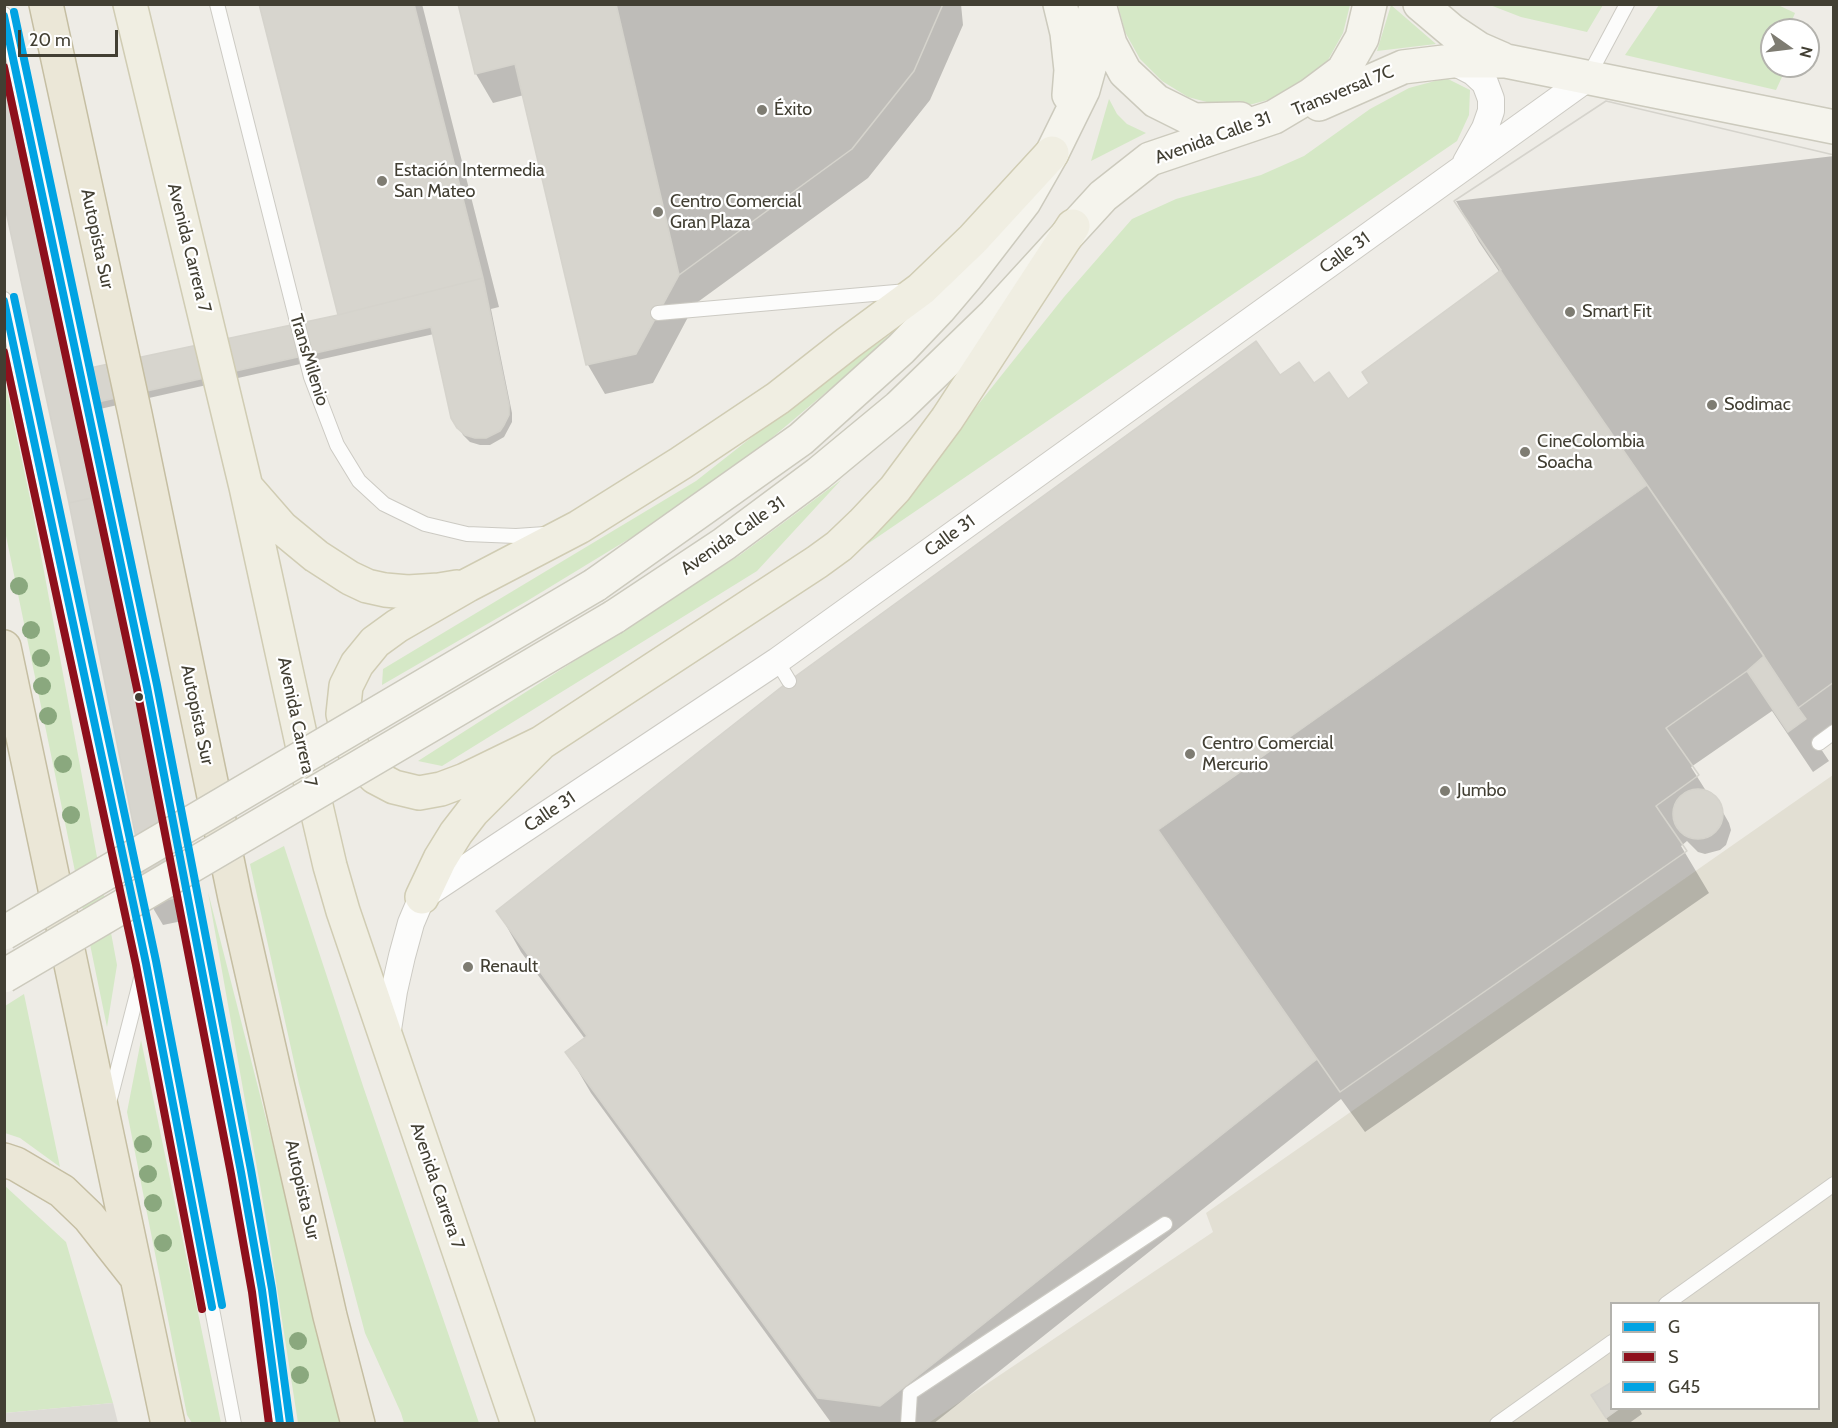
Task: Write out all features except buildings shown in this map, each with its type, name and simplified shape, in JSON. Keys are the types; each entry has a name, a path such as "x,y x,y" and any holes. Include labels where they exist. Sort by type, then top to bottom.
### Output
{"highway":[{"name":"Autopista Sur","path":"45,4 135,414 235,898 330,1316 358,1424"},
{"path":"4,647 168,1424"},
{"path":"4,1160 16,1164 62,1191 89,1217 138,1279"}],"main road":[{"name":"Avenida Carrera 7","path":"130,4 246,487 330,866 343,911 518,1424"},
{"path":"1060,4 1067,33 1071,70 1067,122"},
{"path":"4,933 595,585 801,439 901,349 939,309 1024,202 1052,153 1083,90 1094,37 1095,4"},
{"name":"Transversal 7C","path":"1099,4 1110,44 1125,72 1156,101 1194,120 1274,117 1314,106 1403,67 1452,61 1506,61 1833,127"},
{"name":"Avenida Calle 31","path":"4,976 614,617 742,530 818,474 899,408 995,314 1073,226 1103,196 1150,159 1274,117 1311,95 1343,71 1362,38 1370,4"},
{"name":"Transversal 7C","path":"1420,4 1452,32 1506,61"},
{"path":"1052,153 973,239 921,289 778,398 579,527 468,585 375,642 357,664 346,686 344,714 350,742 359,760 375,777 394,787 419,793 441,789 465,780 541,743 839,546 895,489 947,419 1073,226"},
{"path":"246,487 282,528 307,549 350,578 367,586 408,592 468,585"},
{"path":"422,897 440,859 473,811 541,743"}],"street":[{"path":"1452,61 1473,72 1485,83 1491,99 1491,111 1485,128 1463,168"},
{"name":"Calle 31","path":"422,897 783,671 1588,78"},
{"path":"387,1038 402,956 411,923 422,897"}],"lane":[{"name":"TransMilenio","path":"217,4 311,377 337,445 358,481 384,504 425,524 447,530 467,534 516,536 543,534 579,527"},
{"path":"1588,78 1627,4"},
{"path":"4,14 147,687 241,1172 262,1290 280,1424"},
{"path":"658,314 921,289"},
{"path":"4,299 146,963 234,1424"},
{"path":"1819,743 1833,732"},
{"path":"104,1119 146,963"},
{"path":"1669,1302 1833,1184"},
{"path":"908,1424 910,1393 1165,1224"},
{"path":"1497,1424 1610,1343"}],"shaded area":[{"path":"1833,775 1833,1423 927,1424 1213,1232 1206,1213"},
{"path":"113,1403 118,1423 5,1423 5,1413"}],"green space":[{"path":"1118,5 1350,5 1343,33 1328,60 1306,82 1279,97 1249,105 1218,105 1188,97 1162,81 1140,59 1125,32"},
{"path":"1391,5 1436,44 1377,51"},
{"path":"1490,5 1603,5 1587,32 1521,17"},
{"path":"1659,5 1778,5 1795,13 1793,18 1760,18 1760,78 1782,78 1776,90 1625,55"},
{"path":"1446,78 1470,90 1469,115 1457,141 866,545 1064,297 1132,219 1176,199 1261,175 1304,156 1370,109 1409,88"},
{"path":"1109,99 1117,114 1127,124 1146,133 1091,161"},
{"path":"918,315 711,489 527,601 382,685 383,669 696,481 818,385"},
{"path":"4,377 33,512 117,965 107,1027 5,531"},
{"path":"841,480 757,571 442,766 418,761 740,555"},
{"path":"284,846 364,1089 479,1423 404,1423 365,1333 299,1084 250,864"},
{"path":"208,892 344,1423 298,1423 268,1230"},
{"path":"24,994 60,1167 20,1138 5,1133 5,1006"},
{"path":"141,1040 221,1423 192,1423 187,1415 127,1112"},
{"path":"4,1185 66,1242 113,1403 5,1413"}],"transit line":[{"name":"G45","path":"14,12 157,685 251,1170 272,1289 290,1423"},
{"name":"G","path":"4,16 147,687 241,1172 262,1290 280,1424"},
{"name":"S","path":"4,67 137,689 231,1174 252,1292 269,1424"},
{"name":"G45","path":"14,297 156,961 222,1305"},
{"name":"G","path":"4,301 146,963 212,1307"},
{"name":"S","path":"4,352 136,965 202,1309"}],"place":[{"name":"Éxito","path":"762,110"},
{"name":"Estación Intermedia San Mateo","path":"382,181"},
{"name":"Centro Comercial Gran Plaza","path":"658,212"},
{"name":"Smart Fit","path":"1570,312"},
{"name":"Sodimac","path":"1712,405"},
{"name":"CineColombia Soacha","path":"1525,452"},
{"name":"Centro Comercial Mercurio","path":"1190,754"},
{"name":"Jumbo","path":"1445,791"},
{"name":"Renault","path":"468,967"}]}
